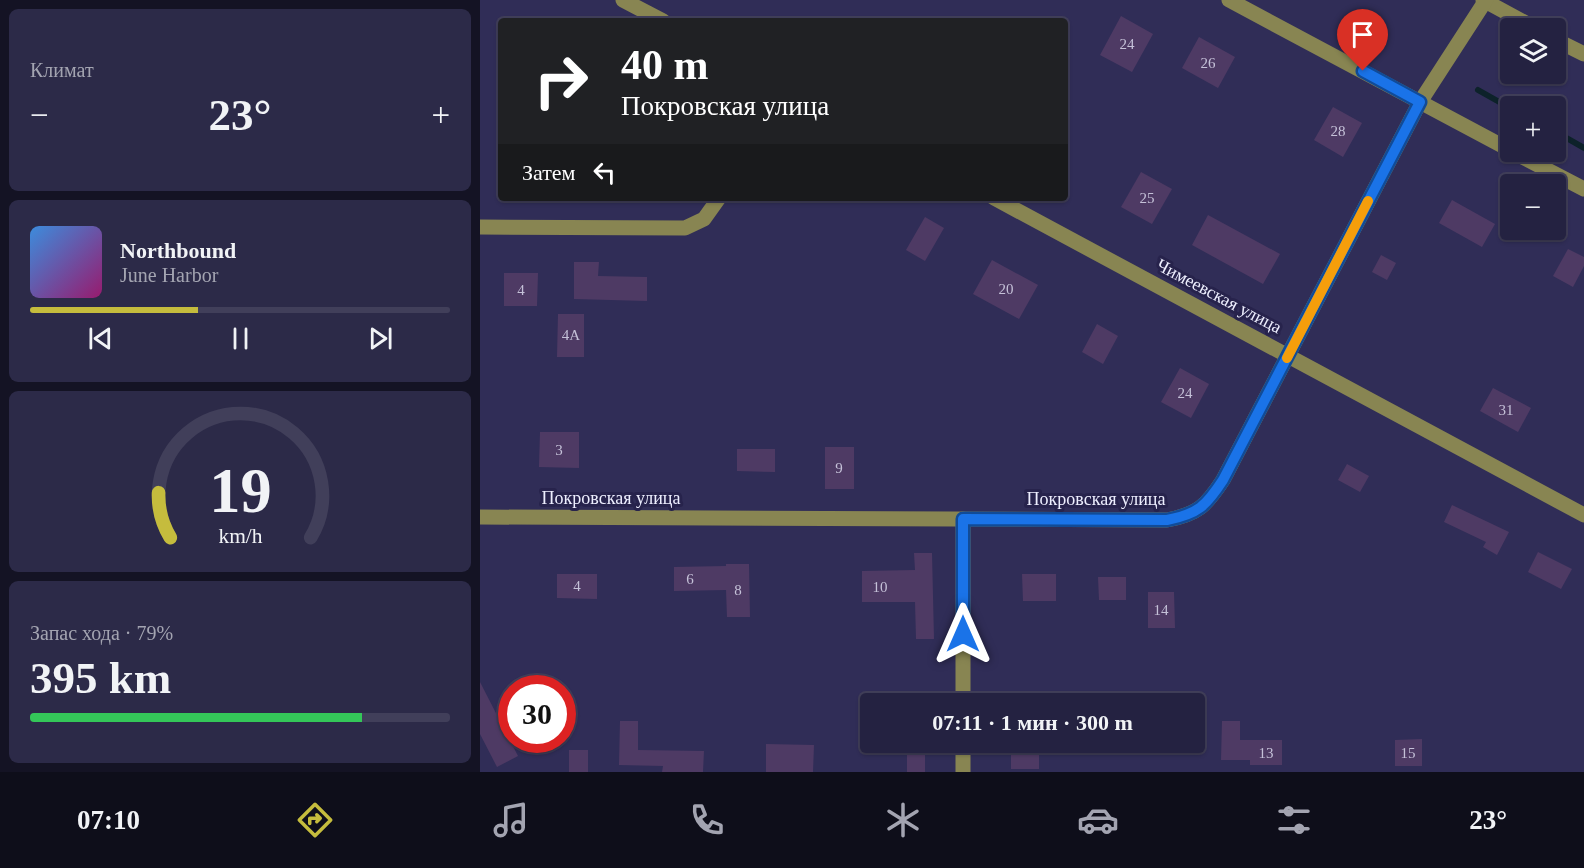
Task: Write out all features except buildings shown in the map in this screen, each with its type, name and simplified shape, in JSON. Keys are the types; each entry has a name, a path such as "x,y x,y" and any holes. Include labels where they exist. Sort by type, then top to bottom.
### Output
{"street":[{"path":"623,0 657,18"},
{"path":"1229,0 1500,145"},
{"path":"1485,0 1517,18"},
{"name":"Покровская улица","path":"480,517 1167,520 1189,516 1203,506 1223,480 1420,102 1485,0"},
{"path":"1566,45 1584,54"},
{"path":"1533,162 1584,189"},
{"path":"480,227 685,228 704,219 717,201"},
{"name":"Чимеевская улица","path":"1000,201 1584,515"},
{"path":"963,519 963,693"},
{"path":"963,753 963,772"}],"waterway":[{"path":"1478,90 1500,102"},
{"path":"1566,138 1584,148"}],"slow traffic":[{"path":"1287,358 1368,201"}],"route":[{"path":"963,634 963,519 1167,520 1189,516 1213,495 1278,376 1420,102 1363,71"}]}
